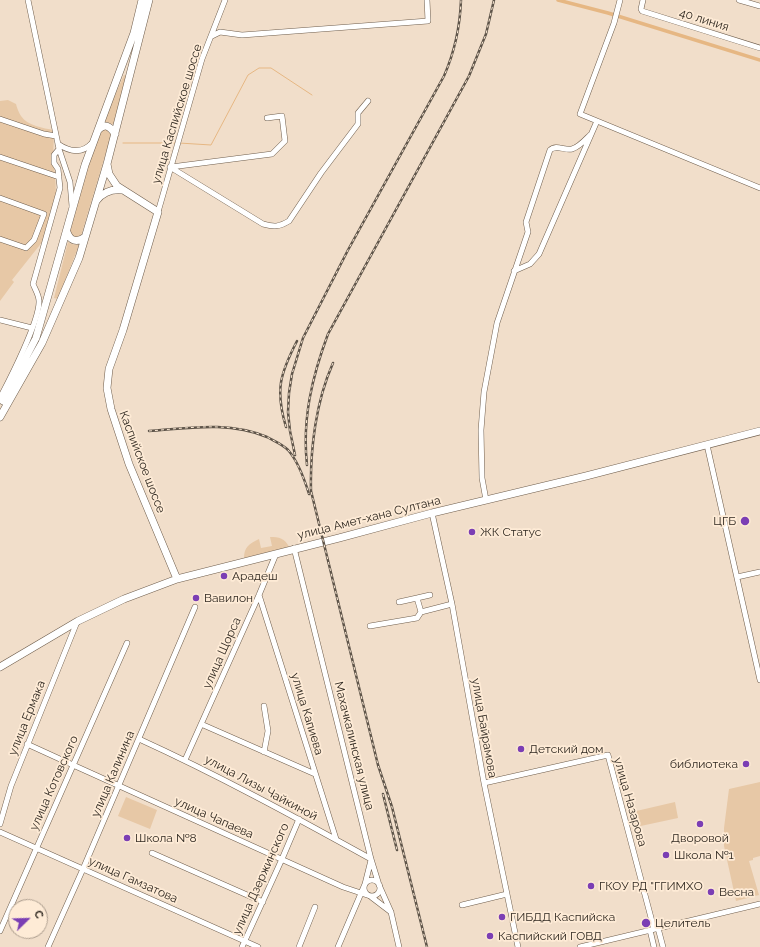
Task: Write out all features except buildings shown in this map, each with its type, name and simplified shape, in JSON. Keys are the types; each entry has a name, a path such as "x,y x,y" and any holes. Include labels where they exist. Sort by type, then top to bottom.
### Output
{"main road":[{"path":"0,408 36,338 85,165 134,33 142,0"},
{"path":"0,417 42,343 79,258 94,203 107,164 149,0"},
{"path":"98,130 102,126 106,126 111,128 115,134"},
{"path":"107,164 113,181 122,190 158,212"},
{"path":"94,203 101,195 107,192 112,190 122,190"},
{"name":"Каспийское шоссе","path":"158,212 123,330 109,368 107,388 111,409 128,464 177,579"},
{"path":"67,232 71,239 75,241 81,241 85,237"},
{"name":"улица Амет-хана Султана","path":"0,667 78,621 124,599 177,579 294,548 339,538 432,513 760,431"}],"street":[{"path":"28,0 58,146 70,182 72,212"},
{"name":"улица Каспийское шоссе","path":"158,212 202,59 225,0"},
{"path":"212,36 220,32 242,35 428,21 427,0"},
{"path":"620,0 614,23 580,114 760,188"},
{"name":"40 линия","path":"643,0 640,9 642,11 760,48"},
{"path":"739,0 760,6"},
{"path":"170,167 263,224 273,227 282,226 289,221 321,173 358,124 358,113 368,100"},
{"path":"170,167 272,154 285,141 282,116 267,118"},
{"path":"0,118 44,134 56,136"},
{"path":"514,272 530,264 538,254 597,121"},
{"path":"486,500 482,478 481,430 484,392 497,323 528,232 526,222 550,150 554,147 572,149 590,135"},
{"path":"58,146 72,151 79,151 87,149 94,141"},
{"path":"0,398 11,377 37,314 39,303 33,284 60,188 58,169 54,163 54,155 58,146"},
{"path":"0,157 59,177"},
{"path":"0,198 44,214 34,240 26,248 0,239"},
{"path":"42,221 52,217"},
{"path":"0,320 32,328"},
{"path":"707,445 760,680"},
{"name":"улица Байрамова","path":"432,513 452,604 484,783 518,947"},
{"name":"Махачкалинская улица","path":"294,548 371,859 379,885 391,912 399,947"},
{"name":"улица Щорса","path":"185,760 276,554"},
{"path":"737,577 760,572"},
{"name":"улица Капиева","path":"259,595 336,839"},
{"path":"399,602 430,595"},
{"path":"417,598 421,612"},
{"path":"370,626 417,618 421,612 452,604"},
{"name":"улица Калинина","path":"48,947 119,786 195,607"},
{"name":"улица Ермака","path":"0,824 11,786 78,621"},
{"name":"улица Котовского","path":"0,932 127,642"},
{"path":"264,706 268,732 264,752"},
{"path":"201,724 315,774"},
{"name":"улица Лизы Чайкиной","path":"139,739 185,760 299,819 371,859"},
{"name":"улица Чапаева","path":"28,744 282,859 343,886 370,896 391,912"},
{"name":"улица Назарова","path":"484,783 608,755 654,929 663,947"},
{"name":"улица Дзержинского","path":"242,947 299,819"},
{"name":"улица Гамзатова","path":"0,832 258,947"},
{"path":"152,853 263,902"},
{"path":"338,947 365,884 369,881 374,881 379,885 379,892 375,896 370,896 365,892 365,884 371,859"},
{"path":"462,905 507,894"},
{"path":"580,947 760,904"},
{"path":"299,947 315,907"},
{"path":"654,929 654,947"}],"shaded area":[{"path":"124,75 126,76 114,125 108,122 103,122"},
{"path":"8,100 16,104 21,116 28,122 36,126 54,130 53,164 56,193 43,241 12,280 14,282 0,301 0,101"},
{"path":"102,129 109,130 111,135 81,236 75,239 69,233 82,184 99,131"},
{"path":"68,242 79,245 58,299 54,298"},
{"path":"270,537 281,539 286,542 289,547 244,558 246,548 259,539 261,548 272,546"},
{"path":"760,782 760,856 749,861 759,895 736,901 724,846 724,828 729,789"},
{"path":"126,797 157,810 150,829 118,816"},
{"path":"675,802 678,818 636,827 632,812"}],"waterway":[{"path":"558,0 608,13 760,60"},
{"path":"179,143 211,145 248,75 259,68 271,68 312,95"},
{"path":"123,143 176,143"}],"railway":[{"path":"295,455 288,412 289,393 292,374 303,338 348,250 444,76 456,39 461,0"},
{"path":"307,465 307,415 317,366 328,334 469,76 486,34 494,0"},
{"path":"286,427 281,403 281,382 283,373 297,341"},
{"path":"333,363 322,393 315,426 311,491 378,765 392,807 427,947"},
{"path":"149,431 194,427 224,427 253,432 267,437 283,446 295,459 309,494"},
{"path":"383,794 397,850"}],"place":[{"name":"ЦГБ","path":"745,521"},
{"name":"ЖК Статус","path":"472,532"},
{"name":"Арадеш","path":"224,576"},
{"name":"Вавилон","path":"196,598"},
{"name":"Детский дом","path":"521,749"},
{"name":"библиотека","path":"746,764"},
{"name":"Дворовой","path":"700,824"},
{"name":"Школа №8","path":"127,838"},
{"name":"Школа №1","path":"666,855"},
{"name":"ГКОУ РД \"ГГИМХО","path":"591,886"},
{"name":"Весна","path":"711,892"},
{"name":"ГИБДД Каспийска","path":"502,917"},
{"name":"Целитель","path":"646,923"},
{"name":"Каспийский ГОВД","path":"490,936"}]}
